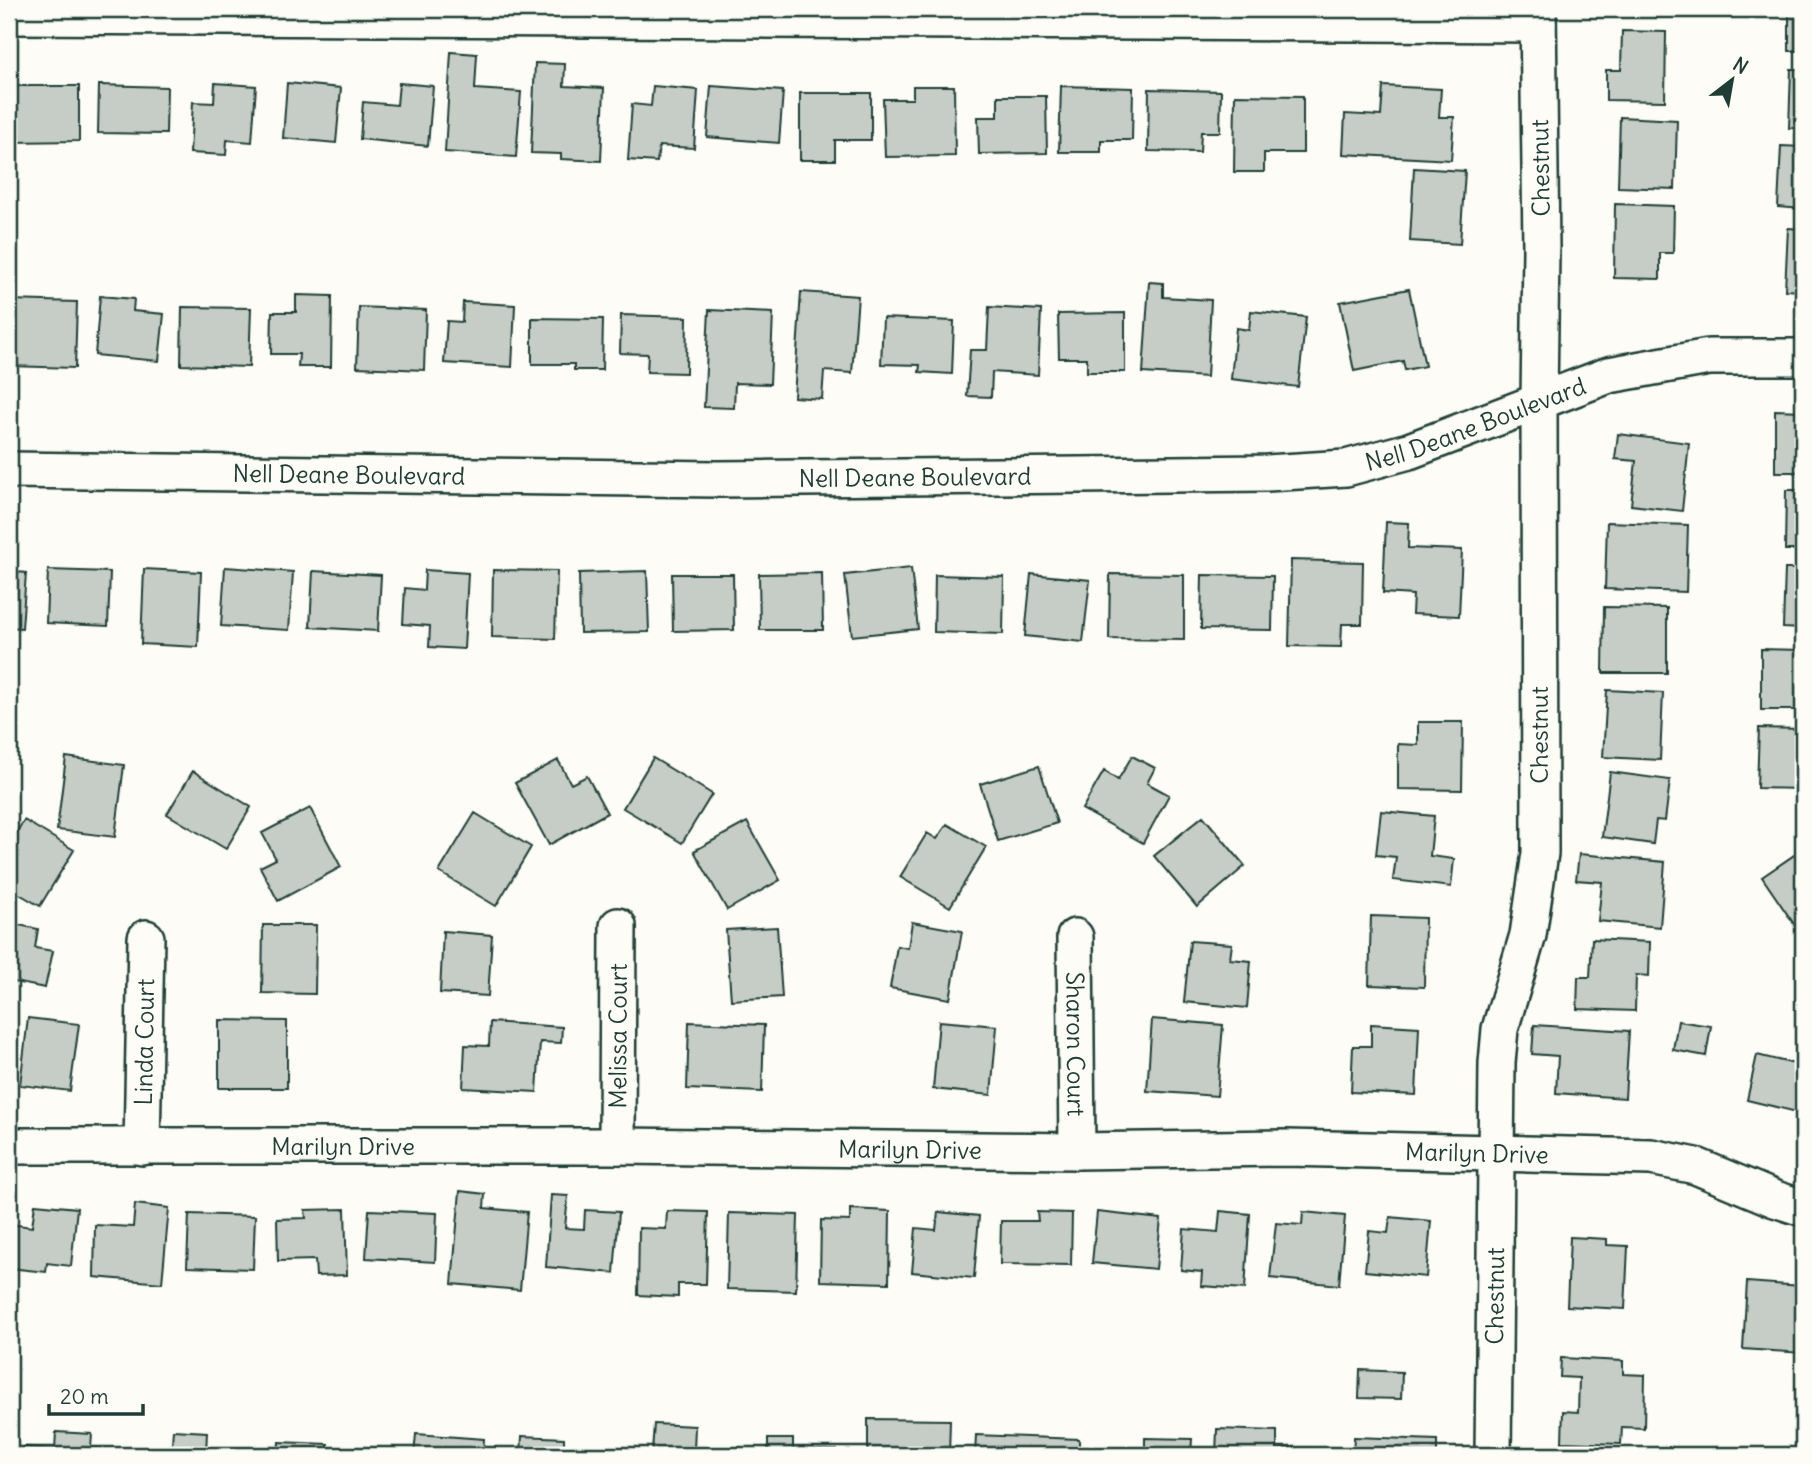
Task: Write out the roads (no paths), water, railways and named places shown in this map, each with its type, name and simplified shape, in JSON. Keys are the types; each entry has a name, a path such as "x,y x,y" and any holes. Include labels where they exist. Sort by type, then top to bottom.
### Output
{"street":[{"path":"9,16 1538,16"},
{"name":"Chestnut","path":"1493,1455 1497,1063 1500,1029 1528,935 1540,853 1541,249 1538,16"},
{"name":"Nell Deane Boulevard","path":"9,470 717,479 1267,473 1346,468 1409,451 1609,374 1709,357 1803,357"},
{"name":"Melissa Court","path":"617,1146 618,926"},
{"name":"Sharon Court","path":"1075,937 1077,1151"},
{"name":"Linda Court","path":"142,1147 146,938"},
{"name":"Marilyn Drive","path":"9,1146 617,1146 1077,1151 1287,1148 1651,1157 1696,1166 1803,1208"}]}
